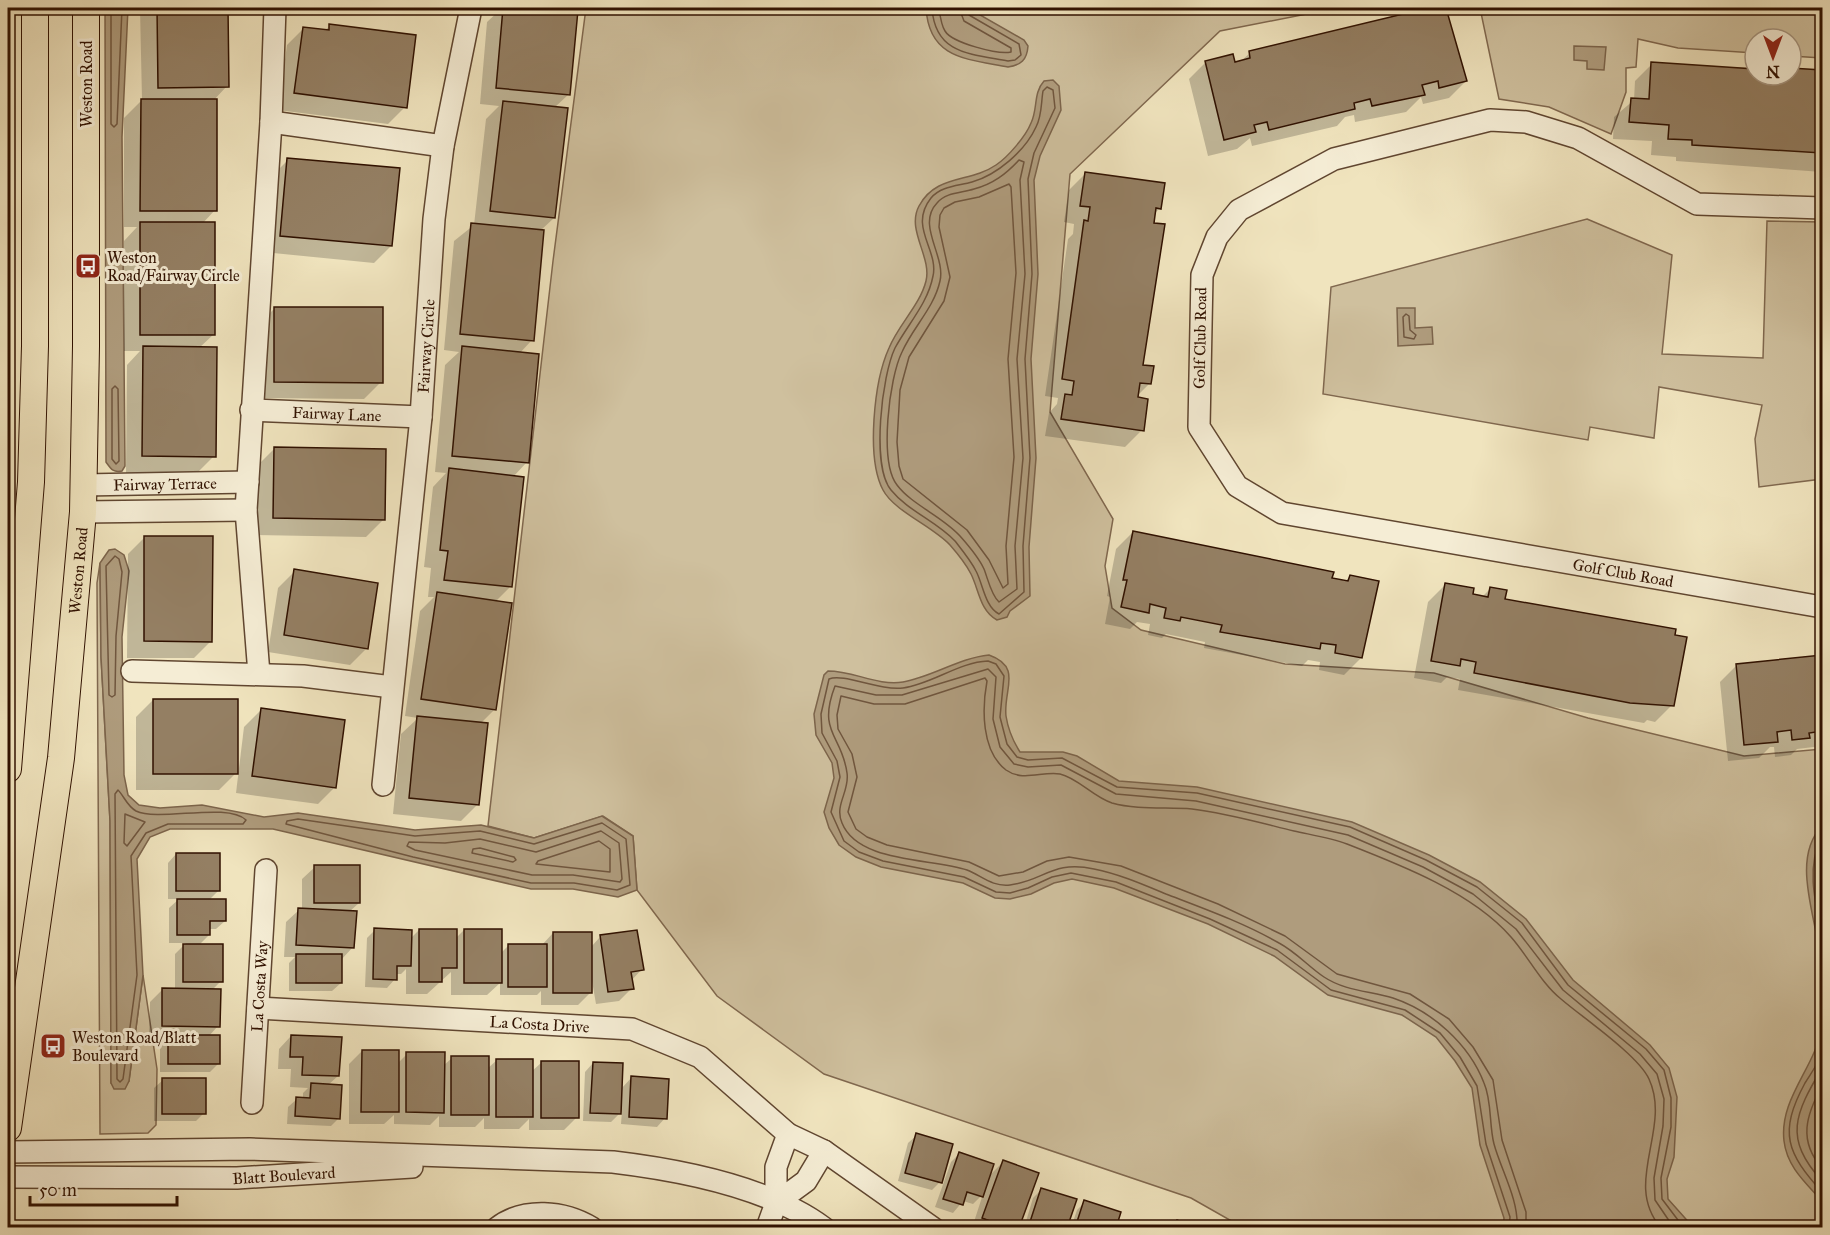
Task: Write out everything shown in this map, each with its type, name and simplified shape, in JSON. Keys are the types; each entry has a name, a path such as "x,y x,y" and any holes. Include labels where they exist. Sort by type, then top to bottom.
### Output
{"main road":[{"path":"8,769 31,482 35,346 35,8"},
{"name":"Weston Road","path":"8,1128 61,758 83,512 86,346 86,8"}],"street":[{"path":"259,674 246,510 271,122 275,8"},
{"name":"Fairway Circle","path":"383,785 421,417 434,219 443,146 471,8"},
{"name":"Golf Club Road","path":"1822,208 1697,204 1578,138 1526,122 1490,120 1334,159 1239,210 1217,237 1202,275 1199,428 1237,486 1282,513 1822,607"},
{"path":"271,122 443,146"},
{"name":"Fairway Lane","path":"251,410 421,417"},
{"name":"Fairway Terrace","path":"83,484 248,482"},
{"name":"Fairway Terrace","path":"83,512 246,510"},
{"path":"132,670 259,674 392,687"},
{"name":"La Costa Way","path":"252,1103 266,870"},
{"name":"La Costa Drive","path":"258,1008 632,1029 700,1057 788,1134 824,1151 933,1227"},
{"path":"766,1227 776,1203 776,1167 788,1134"},
{"name":"Blatt Boulevard","path":"8,1152 250,1149 613,1162 659,1167 700,1176 776,1203 813,1219 824,1227"},
{"path":"776,1203 806,1181 824,1151"},
{"name":"Blatt Boulevard","path":"8,1177 237,1178 523,1160"},
{"path":"497,1227 528,1214 549,1214 567,1217 592,1227"}],"shaded area":[{"path":"586,8 1337,8 1220,31 1070,174 1050,412 1113,519 1105,566 1112,608 1141,630 1285,664 1434,673 1588,718 1744,756 1822,749 1822,1227 1242,1227 1191,1198 824,1074 717,996 637,890 633,836 603,816 534,838 488,826 553,261"},
{"path":"1480,8 1822,8 1822,58 1803,57 1803,27 1743,27 1743,52 1678,48 1638,39 1636,67 1626,68 1626,92 1611,134 1549,107 1499,99"},
{"path":"1587,219 1672,255 1662,354 1763,358 1767,221 1822,222 1822,479 1759,487 1755,439 1762,405 1659,387 1654,438 1590,427 1588,440 1323,394 1331,287"},
{"path":"100,563 101,657 110,821 111,1083 129,1081 143,975 157,1069 156,1125 148,1133 100,1134 97,583"}],"water":[{"path":"105,8 128,8 122,137 125,466 122,471 112,470 106,462"},
{"path":"926,8 968,8 1024,40 1028,46 1025,58 1020,63 1008,67 978,62 953,54 934,38"},
{"path":"1574,46 1606,47 1604,70 1587,69 1587,61 1574,60"},
{"path":"1053,80 1059,86 1061,110 1040,156 1034,180 1038,274 1031,359 1036,458 1029,547 1030,596 1010,611 1007,617 997,620 987,611 969,570 950,545 904,512 888,498 883,490 878,476 873,440 876,399 889,348 919,298 926,281 926,263 915,224 919,206 935,189 954,180 986,171 1006,157 1029,128 1037,96 1044,81"},
{"path":"1397,308 1415,308 1415,328 1432,327 1433,344 1398,346"},
{"path":"115,549 124,555 129,571 122,637 124,775 128,795 139,805 160,808 202,805 264,817 298,813 415,830 481,825 534,838 602,816 633,836 637,890 618,897 573,889 531,889 273,829 170,829 150,837 137,859 143,975 129,1081 125,1089 114,1089 111,1083 110,821 101,657 100,563 109,550"},
{"path":"989,655 1006,666 1009,673 1006,716 1011,735 1020,752 1063,752 1077,756 1119,781 1197,787 1352,822 1429,855 1480,882 1526,919 1573,980 1650,1045 1669,1068 1677,1097 1674,1157 1667,1179 1668,1199 1693,1227 1503,1227 1504,1218 1480,1145 1472,1088 1436,1037 1402,1015 1328,995 1274,956 1208,924 1114,888 1072,879 1054,883 1031,894 1010,899 995,898 963,883 881,867 856,857 839,845 829,828 824,812 834,778 832,763 816,735 814,714 824,675 828,671 884,682 903,682 967,660"},
{"path":"1822,826 1822,971 1807,885 1807,869 1808,853 1813,839"},
{"path":"1822,971 1823,1018 1822,1026"},
{"path":"1822,1026 1822,1201 1798,1174 1789,1159 1784,1141 1784,1125 1792,1097 1813,1055"}],"building":[{"path":"157,8 228,8 229,87 158,88"},
{"path":"503,8 578,10 570,95 496,88"},
{"path":"1428,8 1446,8 1467,81 1439,88 1438,81 1422,85 1425,95 1372,106 1370,99 1354,103 1355,109 1269,130 1267,122 1254,125 1256,132 1224,140 1205,61 1233,54 1235,62 1250,58 1249,51"},
{"path":"329,24 416,35 407,108 294,93 303,27 329,30"},
{"path":"1651,62 1743,68 1743,87 1803,87 1803,69 1822,70 1822,153 1692,145 1692,140 1668,139 1669,125 1629,122 1631,98 1649,99"},
{"path":"141,99 217,99 217,211 140,211"},
{"path":"503,101 568,108 555,218 490,211"},
{"path":"287,158 400,168 392,246 280,236"},
{"path":"1085,172 1165,183 1161,209 1156,208 1154,223 1165,224 1143,365 1154,366 1151,384 1140,383 1138,397 1148,399 1144,431 1061,419 1065,394 1072,395 1074,381 1062,379 1084,220 1088,221 1090,207 1080,206"},
{"path":"140,222 215,222 215,335 140,335"},
{"path":"471,223 544,230 534,341 460,334"},
{"path":"274,307 383,307 383,383 274,382"},
{"path":"143,346 217,347 216,457 142,456"},
{"path":"462,346 539,354 529,463 452,456"},
{"path":"274,447 386,449 385,520 273,518"},
{"path":"449,468 524,477 512,587 444,580 448,551 440,550"},
{"path":"1133,531 1334,572 1332,578 1348,581 1350,575 1379,581 1362,658 1335,653 1336,645 1321,643 1320,649 1220,632 1222,625 1181,617 1180,621 1164,618 1166,608 1150,604 1149,613 1121,607 1127,580 1123,580"},
{"path":"144,536 213,536 212,642 144,641"},
{"path":"294,569 378,583 368,649 284,635"},
{"path":"1445,583 1474,588 1473,594 1488,597 1490,587 1507,590 1505,599 1676,629 1675,635 1687,637 1674,706 1630,703 1474,673 1476,662 1461,659 1460,666 1431,661"},
{"path":"437,592 512,603 496,710 421,699"},
{"path":"1822,655 1822,731 1809,733 1810,738 1792,740 1791,730 1777,732 1778,742 1744,745 1736,664"},
{"path":"153,699 238,699 238,774 153,774"},
{"path":"261,708 345,720 336,788 252,776"},
{"path":"417,716 488,723 479,805 409,798"},
{"path":"176,853 220,853 220,891 176,891"},
{"path":"314,865 360,865 360,903 314,903"},
{"path":"177,899 226,899 226,921 210,921 210,935 177,935"},
{"path":"298,908 357,911 354,948 296,945"},
{"path":"374,928 412,930 411,966 397,966 397,980 373,979"},
{"path":"419,929 457,929 457,968 442,968 442,982 419,982"},
{"path":"464,929 502,929 502,983 464,983"},
{"path":"637,930 644,970 631,972 634,989 608,992 600,935"},
{"path":"553,932 592,932 592,993 553,993"},
{"path":"183,944 223,944 223,982 183,982"},
{"path":"508,944 547,944 547,987 508,987"},
{"path":"296,954 342,954 342,983 296,983"},
{"path":"162,988 221,989 220,1027 162,1026"},
{"path":"168,1035 220,1035 220,1064 168,1064"},
{"path":"291,1035 342,1037 339,1076 302,1075 303,1057 290,1057"},
{"path":"362,1050 399,1050 399,1112 361,1112"},
{"path":"406,1052 445,1052 444,1113 406,1112"},
{"path":"451,1056 489,1056 489,1115 451,1115"},
{"path":"496,1059 533,1059 533,1117 496,1117"},
{"path":"541,1061 579,1061 579,1118 541,1118"},
{"path":"593,1062 623,1063 621,1114 590,1113"},
{"path":"631,1076 669,1079 667,1119 629,1117"},
{"path":"162,1078 206,1078 206,1114 162,1114"},
{"path":"311,1083 342,1085 340,1119 295,1116 296,1097 310,1098"},
{"path":"916,1133 953,1144 942,1183 905,1173"},
{"path":"959,1152 994,1164 983,1197 967,1192 963,1205 943,1199"},
{"path":"1003,1160 1039,1173 1019,1228 1009,1228 982,1218"},
{"path":"1041,1188 1077,1199 1067,1228 1051,1224 1050,1228 1028,1228"},
{"path":"1084,1200 1121,1212 1116,1228 1075,1228"},
{"path":"1177,1220 1196,1228 1174,1228"},
{"path":"1125,1221 1143,1228 1123,1228"}],"place":[{"name":"Weston Road/Fairway Circle","path":"88,266"},
{"name":"Weston Road/Blatt Boulevard","path":"53,1046"}]}
